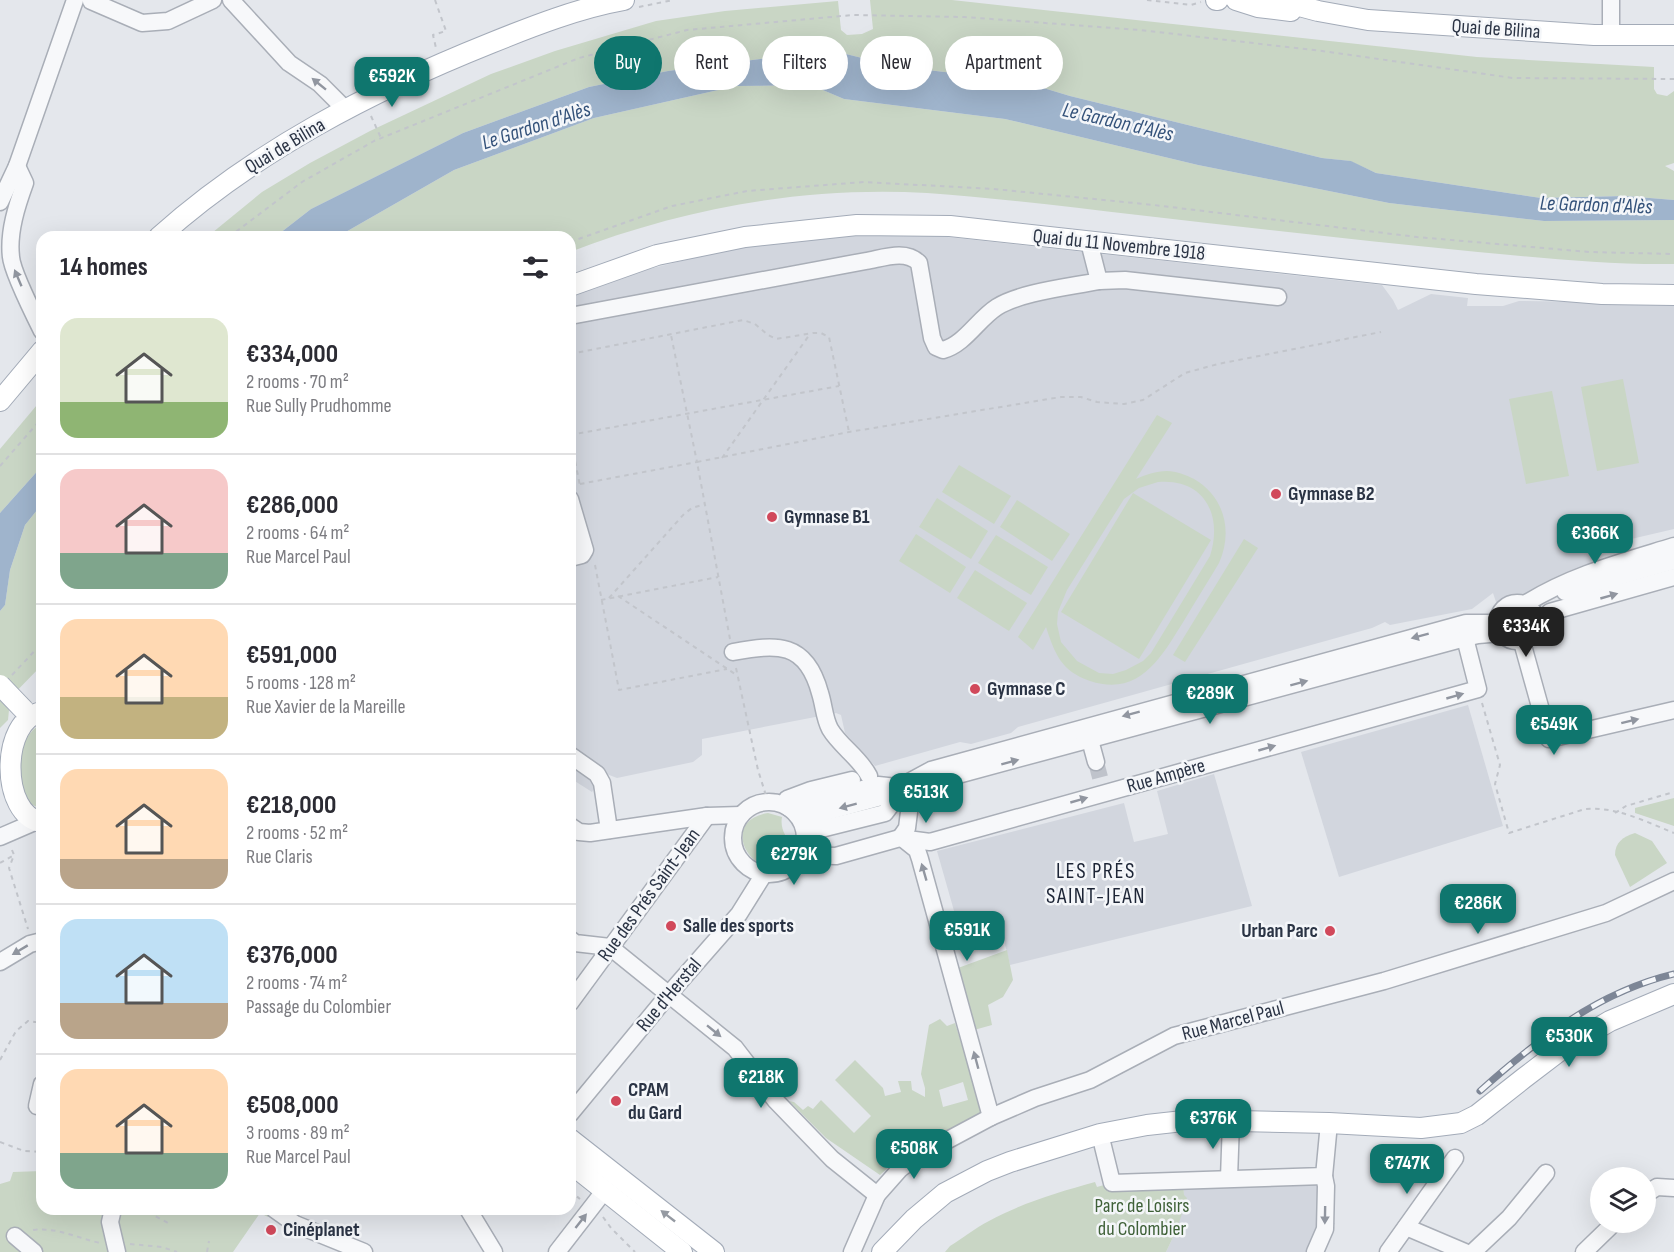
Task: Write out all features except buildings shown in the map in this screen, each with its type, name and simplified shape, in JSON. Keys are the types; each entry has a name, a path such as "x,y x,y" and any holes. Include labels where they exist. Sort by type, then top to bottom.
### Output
{"main road":[{"name":"Quai de Bilina","path":"1236,0 1258,7 1318,11"},
{"name":"Quai de Bilina","path":"1277,0 1318,11 1368,20 1611,35 1674,35"},
{"name":"Quai de Bilina","path":"166,231 202,200 249,166 307,130 346,110 455,57 526,29 618,3"},
{"name":"Quai du 11 Novembre 1918","path":"576,284 668,253 745,237 857,225 950,226 1476,284 1602,294 1674,295"},
{"path":"0,401 36,358"},
{"path":"4,683 32,713 15,734 3,766 4,796 21,814 36,820"},
{"path":"882,1252 914,1219 945,1193 1010,1162 1100,1134 1191,1120 1420,1128 1461,1123 1477,1115 1581,1038 1610,1021 1674,994"},
{"path":"576,1144 714,1252"},
{"path":"576,1168 682,1252"}],"street":[{"path":"0,202 9,188 83,1 142,23 168,21 213,0"},
{"path":"231,0 289,63 320,84 346,110"},
{"path":"1611,0 1611,35"},
{"path":"17,166 26,183 17,205 10,242 10,259 36,318"},
{"path":"1089,242 1100,281"},
{"path":"576,315 904,256 913,257 919,264 932,338 936,347 943,350 957,343 999,306 1037,294 1100,281 1125,280 1278,297"},
{"path":"576,497 585,550 582,555 576,556"},
{"path":"1528,606 1546,591 1587,573 1674,546"},
{"path":"1499,628 1502,610 1508,606 1516,603 1528,606 1566,591 1674,561"},
{"path":"1537,625 1550,612 1674,577"},
{"path":"787,810 813,830 885,813 891,805 897,787 931,770 1466,623 1499,628 1509,640 1522,642 1534,634 1537,625 1536,616 1528,606"},
{"path":"787,810 806,836 802,855 792,867 782,872 764,874 750,869 737,854 733,839 741,815 754,805 787,810 878,785 915,792 943,779 1499,628"},
{"path":"1465,638 1478,689"},
{"path":"1522,642 1549,739 1674,710"},
{"path":"733,652 770,646 780,647 799,656 816,680 831,730 869,776"},
{"name":"Rue Ampère","path":"802,855 836,856 900,838 930,842 1103,787 1478,689"},
{"path":"1090,740 1096,762"},
{"path":"576,759 597,774 602,783 609,830"},
{"path":"931,770 920,780 910,804 907,828 900,838 912,844 920,859 991,1117"},
{"path":"787,810 811,790 869,776 897,787"},
{"path":"576,830 590,833 707,816 741,815"},
{"name":"Rue des Prés Saint-Jean","path":"576,995 707,816"},
{"path":"0,837 36,822"},
{"name":"Rue d'Herstal","path":"576,1107 739,914 764,874"},
{"name":"Rue Marcel Paul","path":"852,1252 877,1195 900,1169 916,1157 991,1117 1035,1098 1090,1080 1174,1036 1384,981 1606,913 1674,881"},
{"path":"0,962 36,942"},
{"path":"576,943 610,947 735,1048 777,1101 831,1159 877,1195"},
{"path":"1229,1178 1231,1122"},
{"path":"1315,1252 1325,1229 1326,1186 1324,1176 1329,1124"},
{"path":"1100,1134 1112,1183 1324,1176"},
{"path":"1388,1252 1455,1158"},
{"path":"1473,1252 1509,1218 1546,1173"},
{"path":"1656,1188 1674,1188"},
{"path":"557,1252 605,1190"},
{"path":"112,1215 111,1222 116,1247"},
{"path":"282,1215 295,1224 364,1252"},
{"path":"472,1215 494,1252"},
{"path":"1406,1227 1465,1252"},
{"path":"1584,1252 1604,1233"},
{"path":"15,1236 34,1252"}],"path":[{"path":"435,0 446,31 433,34 437,53"},
{"path":"618,3 674,0"},
{"path":"1147,0 1191,5 1206,0"},
{"path":"237,231 302,182 381,138 579,58 687,30 853,15 964,17 1140,30 1322,51 1513,78 1674,79"},
{"path":"368,109 381,138"},
{"path":"576,240 672,206 747,191 864,182 1005,190 1154,205 1417,237 1589,252 1674,254"},
{"path":"576,353 743,320 755,324 776,339 821,333 829,337 849,432"},
{"path":"580,484 849,432 1061,397 1081,397 1098,402 1124,404 1143,400 1185,373 1218,364 1381,332"},
{"path":"722,458 810,334"},
{"path":"671,335 737,675 758,770 787,810"},
{"path":"576,434 839,386"},
{"path":"0,466 36,425"},
{"path":"576,464 580,484 576,497"},
{"path":"609,598 684,514 692,508 705,504"},
{"path":"595,565 619,690 727,669"},
{"path":"601,600 718,577"},
{"path":"618,596 737,675"},
{"path":"4,683 36,649"},
{"path":"1478,689 1500,765 1495,784 1509,833 1598,807 1638,818 1674,834"},
{"path":"1615,813 1626,806 1674,792"},
{"path":"0,863 14,855 9,868 28,928 36,942"},
{"path":"0,1060 16,1031 28,1021 36,1022"},
{"path":"0,1142 24,1151 36,1152"},
{"path":"576,1196 602,1215 611,1228 635,1252"},
{"path":"154,1215 170,1224"},
{"path":"15,1236 28,1230 43,1229 63,1231 116,1247 162,1247 177,1252"},
{"path":"207,1252 209,1241"}],"shaded area":[{"path":"870,234 938,236 1382,285 1398,310 1431,294 1468,298 1467,306 1503,306 1519,301 1674,303 1674,529 1597,547 1599,560 1523,595 1496,602 1493,593 1472,609 1390,625 1385,622 1372,628 1018,727 1011,733 971,744 960,742 875,766 845,733 841,715 836,713 702,739 702,755 693,762 617,778 604,773 592,792 576,782 576,294 629,274 757,245"},
{"path":"1468,705 1503,826 1339,877 1301,752"},
{"path":"1214,774 1252,906 1010,965 1001,928 962,939 937,851 1124,803 1134,842 1168,834 1157,791"},
{"path":"1307,1176 1326,1186 1326,1220 1335,1223 1320,1252 1166,1252 1177,1229 1184,1195 1183,1180"}],"green space":[{"path":"870,0 952,0 1477,57 1654,67 1654,89 1657,94 1667,96 1674,91 1674,163 1665,166 1674,171 1674,200 1625,196 1541,198 1376,173 1350,161 1322,158 1070,96 1050,90 1063,90 1063,36 945,36 945,72 933,71 933,36 860,36 860,58 848,54 848,36 762,36 762,59 750,60 750,36 674,36 674,70 662,72 662,36 606,36 656,21 725,11 838,1 841,30 847,35 862,34 873,29"},
{"path":"594,39 594,86 463,133 311,209 283,231 214,231 262,192 370,131 491,74"},
{"path":"750,86 762,86 762,90 823,90 844,99 1005,119 1198,165 1389,203 1544,221 1674,220 1674,264 1527,257 927,193 836,193 746,203 657,223 576,250 576,231 347,231 454,170 594,118 718,90 750,90"},
{"path":"1623,379 1639,463 1597,471 1581,387"},
{"path":"1552,391 1569,476 1526,484 1509,399"},
{"path":"36,406 36,473 0,513 0,449"},
{"path":"1157,415 1172,423 1136,479 1151,473 1167,471 1194,479 1213,495 1219,505 1223,516 1225,539 1219,563 1168,646 1148,670 1137,678 1108,685 1080,677 1066,667 1056,653 1046,627 1033,650 1018,637","holes":["1158,482 1174,482 1188,486 1199,493 1212,514 1214,527 1210,556 1151,653 1143,661 1126,670 1113,674 1099,673 1077,661 1061,642 1057,624 1058,612 1067,590 1124,499 1139,488"]},
{"path":"959,465 1011,496 994,524 942,492"},
{"path":"1133,493 1211,540 1139,659 1061,612"},
{"path":"937,498 988,531 971,559 919,527"},
{"path":"1017,500 1070,534 1052,561 1000,527"},
{"path":"36,511 36,671 4,704 9,710 8,720 0,728 0,611 5,605 10,570 25,525"},
{"path":"916,534 966,567 950,593 899,561"},
{"path":"996,535 1048,567 1031,595 978,563"},
{"path":"1244,539 1258,548 1185,662 1173,655"},
{"path":"975,570 1027,603 1009,631 957,598"},
{"path":"36,728 36,806 22,796 17,778 19,756 28,736"},
{"path":"1674,798 1674,826 1635,813 1635,808"},
{"path":"768,813 782,817 784,832 794,845 783,861 771,866 759,863 749,855 743,843 743,830 751,820"},
{"path":"1635,833 1652,841 1667,863 1630,887 1615,855 1615,850 1621,841"},
{"path":"1007,950 1013,980 1003,997 988,1005 992,1025 974,1030 958,968"},
{"path":"940,1019 947,1026 955,1023 983,1107 981,1115 908,1149 880,1175 826,1138 789,1101 794,1102 803,1110 808,1106 813,1109 821,1100 854,1133 871,1116 835,1080 855,1060 883,1088 885,1096 901,1092 898,1081 911,1081 912,1090 925,1097 921,1074 929,1025","holes":["963,1082 968,1100 943,1107 939,1090"]},
{"path":"36,1171 36,1215 259,1215 233,1252 0,1252 0,1184 10,1181 13,1172"},
{"name":"Parc de Loisirs du Colombier","path":"1183,1180 1184,1195 1187,1198 1177,1229 1166,1252 945,1252 950,1246 984,1224 1028,1203 1068,1190 1095,1182 1097,1187"}],"water":[{"name":"Le Gardon d'Alès","path":"848,54 860,58 860,90 933,90 933,71 945,72 945,90 1050,90 1322,158 1351,161 1376,173 1541,198 1625,196 1674,200 1674,220 1544,221 1389,203 1198,165 1005,119 844,99 823,90 848,90"},
{"path":"762,59 762,86 750,86 750,60"},
{"name":"Le Gardon d'Alès","path":"674,70 674,90 718,90 594,118 454,170 347,231 283,231 311,209 463,133 589,87 594,86 594,90 662,90 662,72"},
{"path":"36,473 36,511 25,525 10,570 5,605 0,611 0,513"}],"tunnel":[{"path":"1096,762 1101,781"}],"railway":[{"path":"1480,1091 1546,1036 1594,1005 1646,982 1674,974"}],"place":[{"name":"Gymnase B2","path":"1276,494"},
{"name":"Gymnase B1","path":"772,517"},
{"name":"Gymnase C","path":"975,689"},
{"name":"Salle des sports","path":"671,926"},
{"name":"Urban Parc","path":"1330,931"},
{"name":"CPAM du Gard","path":"616,1101"},
{"name":"Cinéplanet","path":"271,1230"}],"district":[{"name":"LES PRÉS SAINT-JEAN","path":"1096,884"}]}
